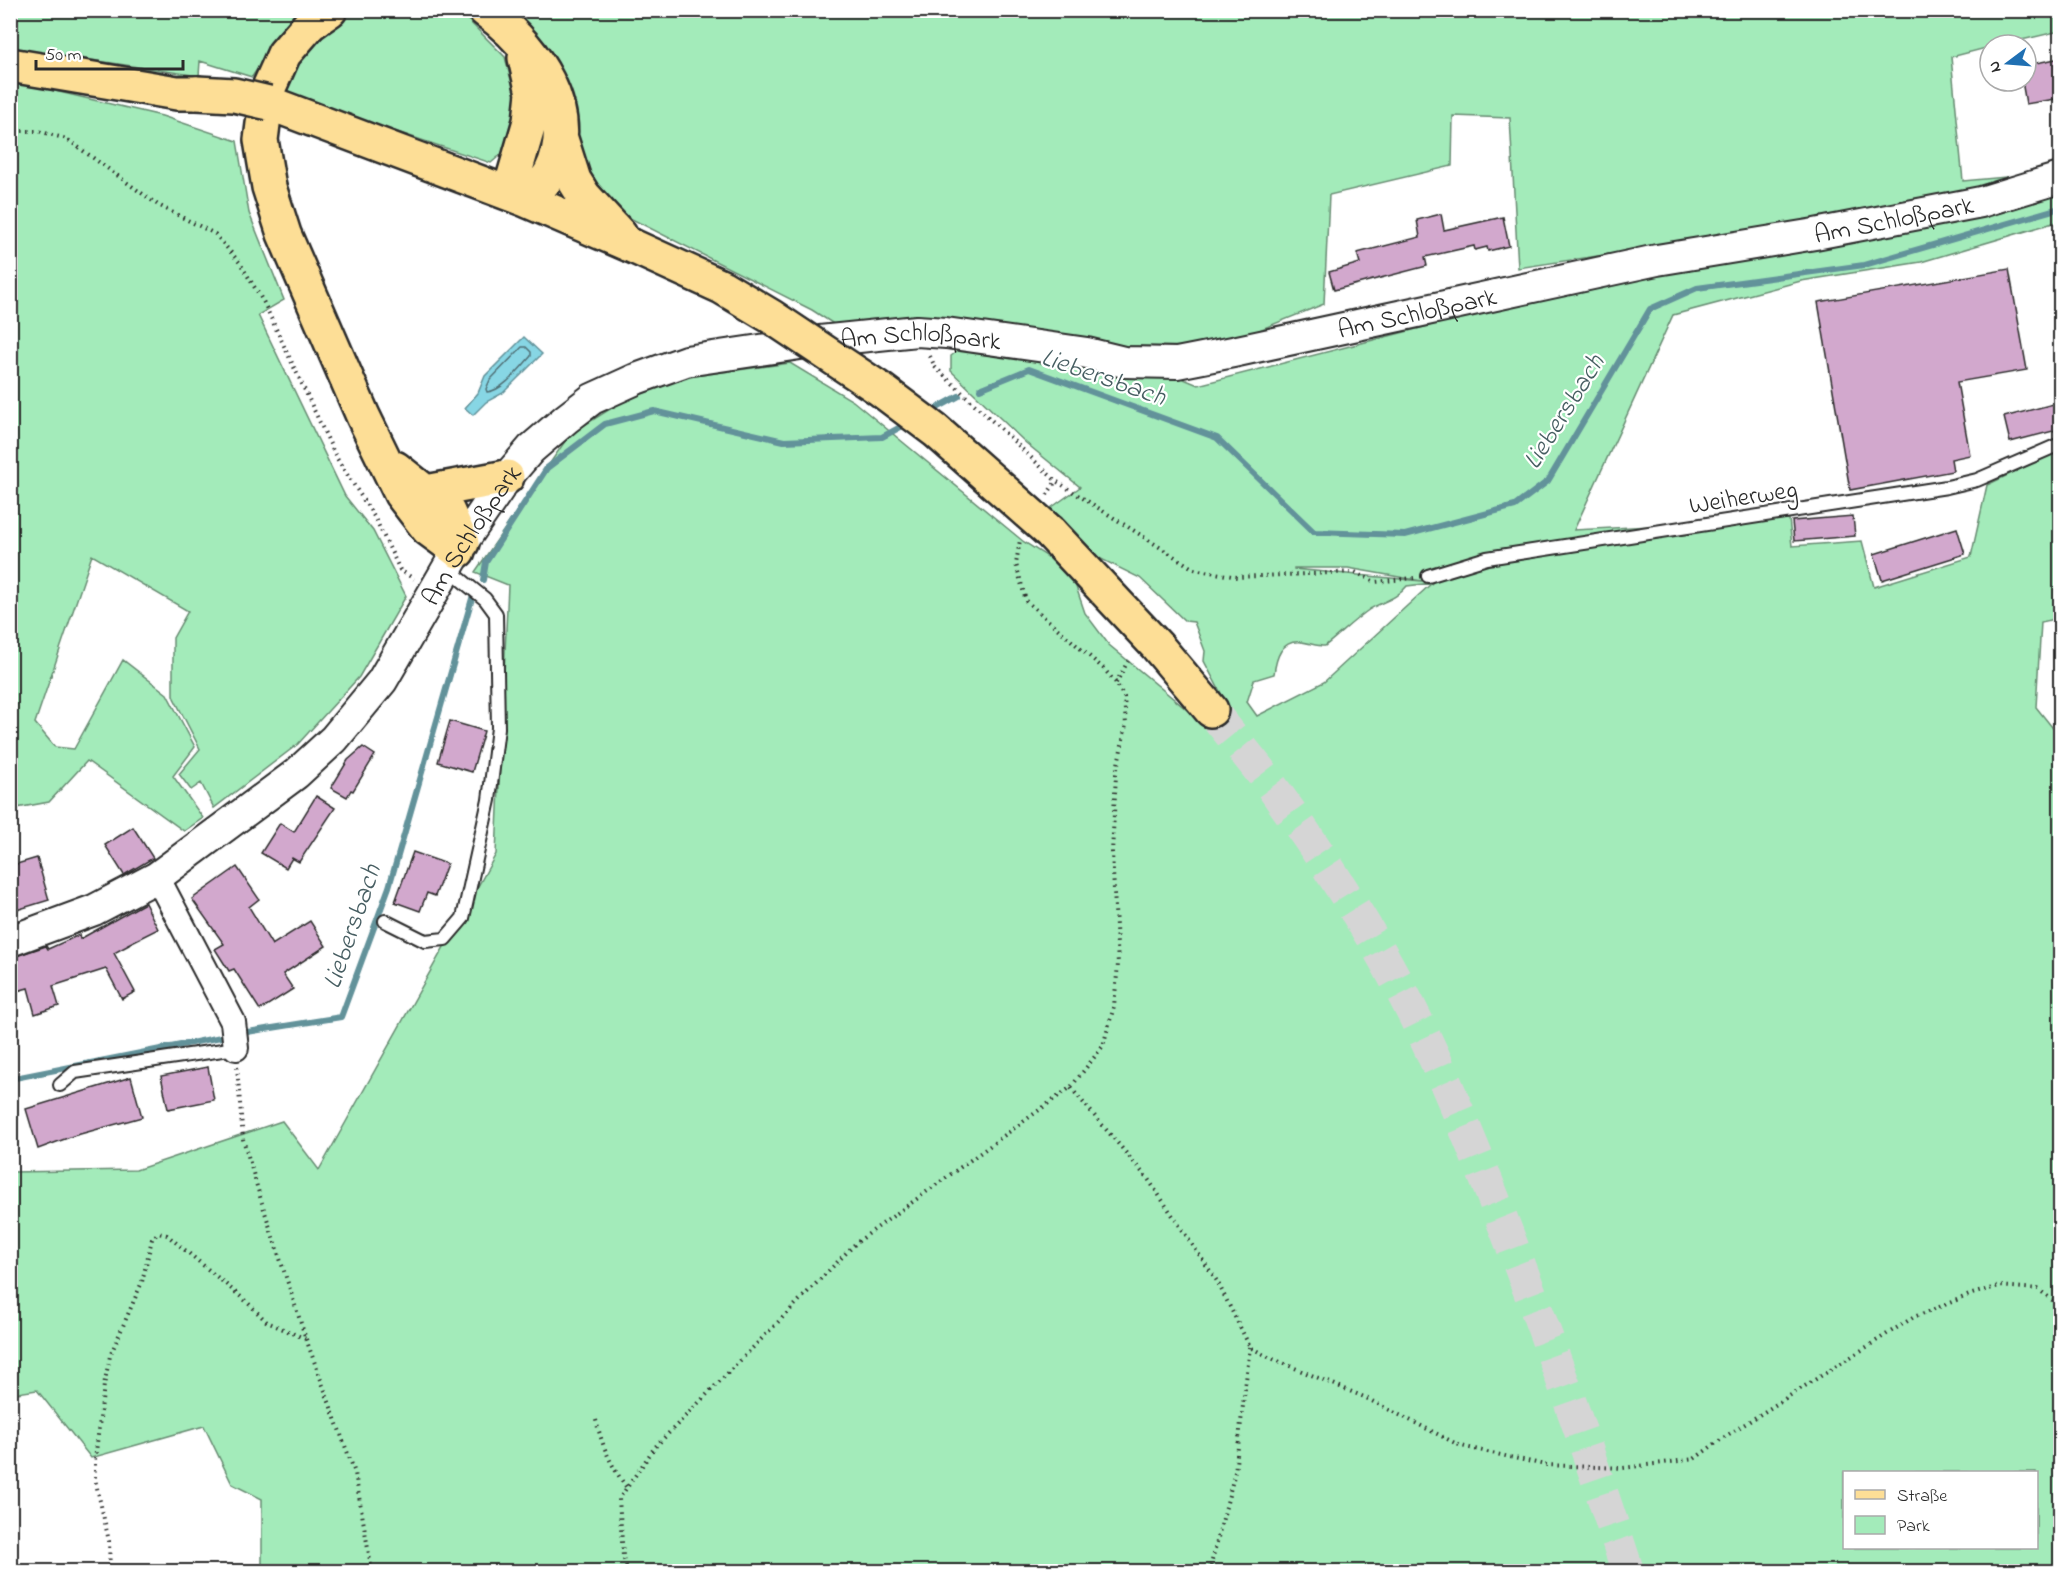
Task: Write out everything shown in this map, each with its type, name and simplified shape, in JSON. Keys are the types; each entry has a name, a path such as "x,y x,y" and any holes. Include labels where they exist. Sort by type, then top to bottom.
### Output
{"main road":[{"path":"330,10 310,24 285,54 267,92 261,140 269,188 284,234 381,453 401,494 451,564"},
{"path":"485,10 502,23 545,73 558,105 561,140 574,180 584,196 630,245"},
{"path":"518,196 533,93 521,44"},
{"path":"17,66 177,93 234,95 269,103 518,196 722,287 772,317 880,389 936,431 1035,534 1156,646 1211,710"},
{"path":"518,196 550,174 561,140"},
{"path":"381,453 400,474 426,492 448,513 451,564"},
{"path":"426,492 507,477"}],"street":[{"name":"Am Schloßpark","path":"10,941 94,910 157,877 296,774 334,739 382,681 451,564 507,477 531,449 592,399 636,379 686,362 749,351 917,331 1088,353 1124,362 1177,363 1657,260 1815,234 1981,202 2061,178"},
{"path":"157,877 233,1023 236,1048"}],"lane":[{"name":"Weiherweg","path":"1428,576 1487,558 1947,487 1977,480 2061,444"},
{"path":"385,921 425,941 445,939 463,918 489,800 498,728 496,614 485,599 451,564"},
{"path":"60,1084 75,1072 236,1048"}],"path":[{"path":"10,131 38,131 67,139 158,205 214,234 240,263 264,303 336,457 375,518 400,570 451,564"},
{"path":"917,331 935,367 1056,481 1194,569 1237,577 1355,572 1375,582 1428,576"},
{"path":"1044,499 1056,481"},
{"path":"628,1572 622,1556 619,1499 655,1447 856,1243 1071,1087 1103,1046 1114,1006 1118,964 1112,853 1116,774 1126,725 1124,697 1116,682 1104,669 1026,600 1016,564 1035,534"},
{"path":"1116,682 1128,661"},
{"path":"236,1048 243,1138 306,1339 355,1473 372,1572"},
{"path":"1071,1087 1148,1179 1217,1281 1250,1347 1235,1472 1209,1572"},
{"path":"110,1572 109,1541 95,1479 95,1460 103,1396 110,1356 142,1282 152,1239 158,1233 167,1235 247,1302 267,1322 306,1339"},
{"path":"1250,1347 1266,1356 1364,1397 1461,1446 1545,1464 1623,1468 1694,1459 1726,1436 1914,1317 1972,1294 1999,1286 2038,1288 2061,1306"},
{"path":"596,1420 602,1446 611,1466 627,1488"}],"green space":[{"path":"368,10 436,11 467,19 505,57 520,114 511,146 491,163 352,117 282,89 302,55 351,14"},
{"path":"2060,10 2060,31 2038,36 2038,33 1978,33 1978,50 1951,57 1963,181 2017,176 1966,196 1518,268 1510,118 1453,116 1452,166 1329,195 1324,304 1217,347 863,343 812,310 608,207 579,156 571,99 558,67 525,24 511,11"},
{"path":"10,11 305,11 284,28 252,77 200,61 199,76 11,48"},
{"path":"11,83 25,84 162,116 237,141 249,213 284,300 258,315 345,496 373,531 406,596 359,677 298,744 214,808 201,783 191,790 179,774 200,749 173,696 173,638 188,611 92,555 35,723 55,747 74,749 123,660 167,694 195,747 173,776 203,818 184,831 87,761 49,802 11,809"},
{"path":"2060,185 2060,221 1921,262 1801,281 1673,315 1574,530 1789,519 1792,546 1862,541 1874,587 1971,557 1987,485 2060,450 2060,618 2041,622 2036,707 2060,737 2060,1571 262,1571 262,1499 232,1484 204,1426 91,1458 37,1390 11,1394 11,1172 136,1170 282,1121 319,1170 496,854 508,585 475,572 570,434 618,404 679,378 790,363 853,401 1024,542 1048,557 1073,578 1085,613 1109,645 1198,719 1225,701 1204,661 1205,651 1194,622 1185,621 1140,578 1091,554 1048,510 1080,487 1026,443 951,371 951,356 960,349 1167,372 1198,385 1631,274","holes":["1348,568 1422,581 1294,569","1432,583 1324,682 1257,716 1247,702 1254,680 1274,674 1278,656 1284,647 1294,642 1325,646 1364,613 1395,597 1407,586"]}],"water":[{"path":"524,337 542,354 503,393 486,402 473,415 465,408 478,393 485,376"}],"building":[{"path":"2061,58 2061,98 2026,104 2024,93 2038,93 2038,63"},
{"path":"1441,214 1444,230 1503,217 1509,246 1488,251 1487,247 1475,250 1474,246 1425,257 1427,266 1334,290 1329,272 1360,263 1357,253 1420,237 1417,220"},
{"path":"2009,269 2027,370 1957,382 1970,455 1951,459 1953,471 1850,490 1818,302"},
{"path":"2061,402 2061,429 2010,442 2004,417"},
{"path":"1853,516 1855,536 1794,541 1792,521"},
{"path":"1957,528 1965,554 1882,580 1874,554"},
{"path":"450,721 484,731 472,772 438,762"},
{"path":"363,747 375,755 347,797 331,788 348,760"},
{"path":"316,796 335,808 299,862 292,858 286,868 261,853 280,823 294,832"},
{"path":"133,827 153,858 124,875 105,845"},
{"path":"413,852 447,864 435,896 427,893 420,911 395,902"},
{"path":"37,858 49,900 10,912 10,866"},
{"path":"237,867 259,899 249,907 272,945 310,921 326,946 283,974 293,989 260,1010 234,969 229,971 215,949 224,944 192,899"},
{"path":"145,903 158,929 114,953 135,992 122,999 106,969 53,986 59,1006 35,1014 28,988 10,993 10,958 46,946 48,949 79,935 80,939"},
{"path":"208,1067 214,1100 168,1109 161,1076"},
{"path":"131,1077 142,1117 73,1136 38,1149 26,1109"}],"waterway":[{"name":"Liebersbach","path":"980,389 1029,369 1217,438 1314,532 1405,535 1515,506 1548,481 1650,309 1697,288 1864,265 2060,208"},
{"name":"Liebersbach","path":"928,413 959,396"},
{"name":"Liebersbach","path":"483,580 486,562 547,468 605,424 654,411 784,441 882,437 908,423"},
{"name":"Liebersbach","path":"241,1033 341,1017 389,887 473,595"},
{"name":"Liebersbach","path":"10,1079 231,1035"}],"tunnel":[{"path":"1211,710 1272,787 1343,891 1397,981 1431,1050 1521,1268 1569,1398 1628,1572"}]}
